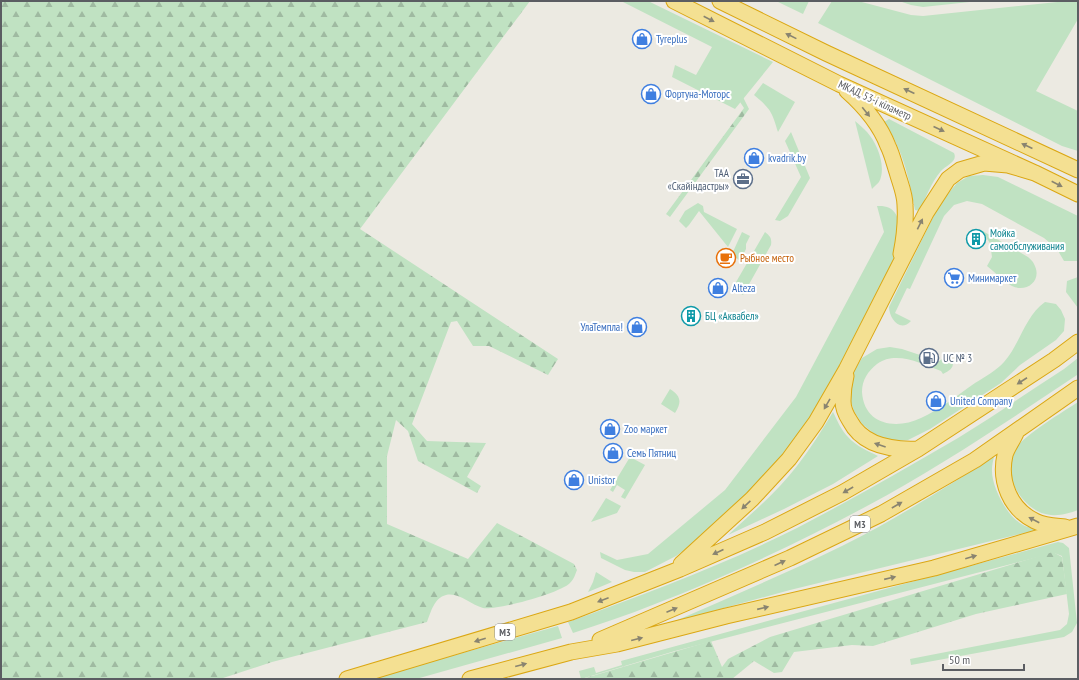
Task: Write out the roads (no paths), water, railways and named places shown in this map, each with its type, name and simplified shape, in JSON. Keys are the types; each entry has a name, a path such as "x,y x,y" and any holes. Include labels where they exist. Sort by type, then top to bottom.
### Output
{"highway":[{"name":"МКАД, 53-і кіламетр","path":"674,1 839,84 1078,194"},
{"name":"МКАД, 53-і кіламетр","path":"720,1 826,53 1078,170"},
{"path":"839,84 856,99 880,129 888,146 903,189 905,215 903,241 897,272"},
{"path":"1062,162 1078,163"},
{"path":"666,575 681,564 752,499 789,459 816,422 846,370 926,213 948,179 960,170 984,163 1008,165 1035,173"},
{"name":"М3","path":"347,679 560,616 666,575 765,532 842,493 918,449 1054,360 1078,342"},
{"path":"846,370 843,402 846,414 852,426 860,435 880,446 893,449 918,449"},
{"name":"М3","path":"470,679 571,652 790,558 881,514 975,460 1078,388"},
{"path":"1017,431 1005,454 1003,479 1007,492 1013,502 1022,512 1035,521 1051,526 1075,526"},
{"path":"571,652 611,645 726,616 934,568 1075,526"}],"place":[{"name":"Tyreplus","path":"642,39"},
{"name":"Фортуна-Моторс","path":"651,94"},
{"name":"kvadrik.by","path":"754,158"},
{"name":"ТАА «Скайіндастры»","path":"743,179"},
{"name":"Мойка самообслуживания","path":"976,239"},
{"name":"Рыбное место","path":"726,258"},
{"name":"Минимаркет","path":"954,278"},
{"name":"Alteza","path":"718,288"},
{"name":"БЦ «Аквабел»","path":"691,316"},
{"name":"УлаТемпла!","path":"637,327"},
{"name":"UC № 3","path":"929,358"},
{"name":"United Company","path":"936,401"},
{"name":"Zoo маркет","path":"610,429"},
{"name":"Семь Пятниц","path":"613,453"},
{"name":"Unistor","path":"574,480"}]}
